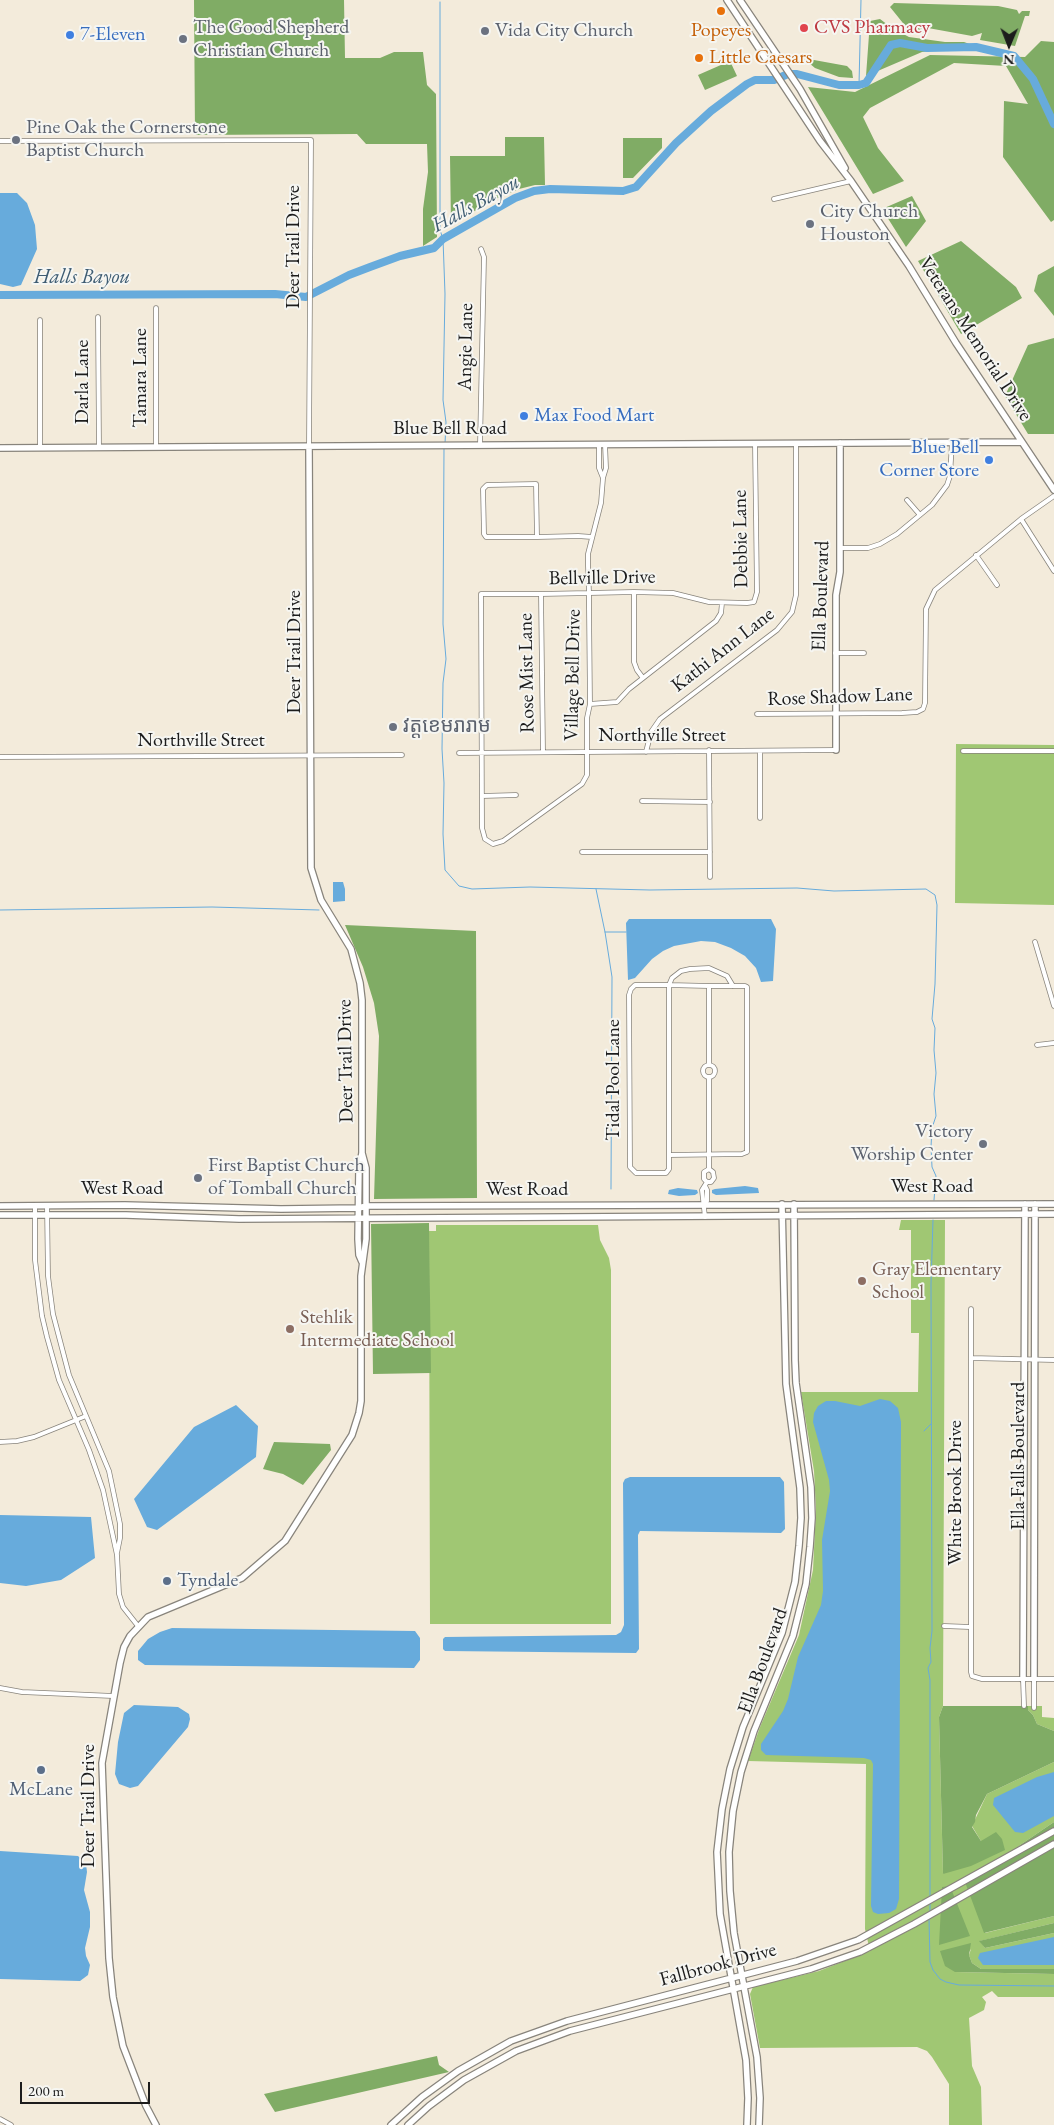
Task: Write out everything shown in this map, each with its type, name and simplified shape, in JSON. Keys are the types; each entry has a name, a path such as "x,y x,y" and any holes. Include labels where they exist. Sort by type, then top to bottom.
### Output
{"main road":[{"name":"Veterans Memorial Drive","path":"727,0 820,141 851,181 909,266 956,343 1054,490"},
{"name":"Veterans Memorial Drive","path":"740,0 800,89 828,136 851,181"},
{"name":"Blue Bell Road","path":"0,448 1021,442"},
{"name":"Ella Boulevard","path":"836,750 835,653 836,595 840,572 840,443"},
{"name":"Deer Trail Drive","path":"309,446 312,868 320,900 352,949 360,983 362,1000 362,1152 359,1168 359,1254 362,1262"},
{"name":"Deer Trail Drive","path":"156,2125 146,2106 125,2054 110,1978 102,1763 113,1696 124,1647 138,1626 148,1617 242,1578 285,1541 352,1435 361,1401 361,1276 366,1246 366,1168 362,1152"},
{"name":"Ella Boulevard","path":"748,2125 746,2060 720,1914 717,1870 718,1843 726,1789 736,1749 782,1633 798,1561 801,1504 786,1387 782,1204"},
{"name":"Ella Boulevard","path":"759,2125 760,2098 757,2057 731,1912 729,1844 736,1791 747,1752 793,1636 802,1602 808,1562 812,1504 796,1385 794,1204"},
{"name":"Ella Falls Boulevard","path":"1023,1679 1025,1204"},
{"name":"Ella Falls Boulevard","path":"1034,1679 1036,1478 1035,1204"},
{"name":"West Road","path":"0,1206 126,1205 281,1209 359,1208 366,1206 1054,1204"},
{"path":"126,1205 126,1215"},
{"path":"433,1206 433,1217"},
{"path":"570,1206 570,1216"},
{"path":"634,1206 634,1216"},
{"path":"203,1216 204,1208"},
{"path":"281,1209 281,1218"},
{"name":"West Road","path":"0,1215 203,1216 239,1219 1054,1214"},
{"path":"784,1308 794,1308"},
{"path":"786,1387 796,1385"},
{"path":"1024,1478 1036,1478"},
{"path":"798,1561 808,1562"},
{"path":"1024,1572 1035,1572"},
{"path":"736,1749 747,1752"},
{"name":"Fallbrook Drive","path":"391,2125 458,2071 493,2050 529,2034 567,2021 847,1945 913,1911 1054,1831"},
{"path":"718,1843 729,1844"},
{"name":"Fallbrook Drive","path":"408,2125 464,2080 498,2060 533,2044 570,2031 810,1969 851,1955 914,1924 1054,1844"},
{"path":"919,1907 924,1918"},
{"path":"847,1945 851,1955"},
{"path":"748,2098 760,2098"},
{"path":"410,2108 417,2116"}],"street":[{"name":"Deer Trail Drive","path":"0,141 310,140 311,302 309,446"},
{"path":"774,199 851,181"},
{"name":"Angie Lane","path":"480,446 484,257 482,249"},
{"name":"Tamara Lane","path":"156,308 156,447"},
{"name":"Darla Lane","path":"98,317 99,448"},
{"path":"40,320 40,448"},
{"path":"840,548 868,548 880,544 932,505 947,485 952,465 952,442"},
{"name":"Kathi Ann Lane","path":"646,752 651,732 660,719 777,630 792,612 796,595 796,443"},
{"name":"Village Bell Drive","path":"482,796 482,828 485,839 493,844 498,843 582,784 587,775 587,718 590,704 588,554 601,503 603,478 606,468 602,444"},
{"name":"Debbie Lane","path":"722,603 751,603 756,598 755,444"},
{"path":"537,537 536,484 487,484 483,489 484,534 486,537 537,537 592,536"},
{"path":"997,586 976,555 1020,519 1054,496"},
{"path":"907,500 920,515"},
{"path":"1020,519 1054,571"},
{"name":"Rose Shadow Lane","path":"758,714 912,713 923,709 925,703 926,609 935,590 976,555"},
{"path":"634,592 634,662 643,678"},
{"name":"Bellville Drive","path":"482,753 481,594 673,593 722,603"},
{"name":"Rose Mist Lane","path":"541,594 543,752"},
{"path":"590,704 617,702 629,689 716,621 721,613 722,603"},
{"path":"835,653 864,653"},
{"path":"709,750 710,877"},
{"name":"Northville Street","path":"458,753 836,750"},
{"path":"962,750 1054,751"},
{"path":"760,751 760,818"},
{"path":"482,753 482,796 516,795"},
{"name":"Northville Street","path":"0,757 402,755"},
{"path":"642,801 710,802"},
{"path":"582,852 710,852"},
{"path":"1036,942 1054,1006"},
{"path":"669,985 747,987 748,1149 747,1152 742,1154 669,1155 669,985 672,978 681,971 699,967 720,972 732,980 733,986"},
{"name":"Tidal Pool Lane","path":"669,985 634,985 629,995 630,1167 636,1173 666,1173 668,1172 669,1155"},
{"path":"709,986 709,1064"},
{"path":"1037,1045 1054,1043"},
{"path":"709,1064 705,1066 703,1072 705,1076 709,1077"},
{"path":"709,1064 714,1066 716,1071 713,1076 709,1077"},
{"path":"705,1217 702,1190 714,1178 713,1172 709,1168 709,1077"},
{"path":"706,1184 704,1172 709,1168"},
{"path":"35,1206 35,1260 47,1337 59,1380 103,1490 117,1555 119,1594 123,1607 138,1626"},
{"path":"46,1206 48,1276 58,1335 69,1375 109,1472 120,1524 117,1555"},
{"name":"White Brook Drive","path":"971,1309 970,1667 972,1676 982,1679 1023,1679"},
{"path":"971,1358 1054,1360"},
{"path":"59,1380 69,1375"},
{"path":"0,1442 34,1437 86,1416"},
{"path":"944,1626 970,1627"},
{"path":"1023,1679 1054,1679"},
{"name":"Ella Falls Boulevard","path":"1023,1679 1024,1706"},
{"name":"Ella Falls Boulevard","path":"1034,1679 1034,1708"},
{"path":"0,1688 22,1692 113,1696"},
{"path":"0,2119 11,2125"}],"green space":[{"path":"194,0 344,0 345,58 380,58 394,52 423,52 427,85 436,94 437,237 423,246 423,209 428,172 427,144 366,144 357,134 195,135"},
{"path":"894,3 998,6 1017,10 1019,14 1022,11 1030,11 1029,16 1025,16 1015,46 980,40 982,33 972,36 928,28 923,33 907,28 890,7"},
{"path":"880,19 909,37 945,42 964,42 975,46 922,52 866,76 870,21"},
{"path":"1041,41 1054,42 1054,220 1051,222 1003,157 1004,101 1028,104 1006,66 954,63 870,108 863,117 878,148 904,181 873,194 808,87 855,92 930,55 1025,57"},
{"path":"803,58 847,66 852,71 853,78 839,77 815,68"},
{"path":"730,61 737,76 705,90 698,75"},
{"path":"505,137 544,137 545,185 535,185 519,189 493,200 451,225 450,156 505,156"},
{"path":"623,138 662,138 662,148 633,178 623,178"},
{"path":"912,196 926,221 906,247 882,209"},
{"path":"961,241 1016,287 1022,298 961,334 918,261"},
{"path":"1054,266 1054,316 1034,291 1038,275"},
{"path":"1054,338 1054,434 1028,434 1005,396 1028,345"},
{"path":"956,744 1054,745 1054,905 955,903"},
{"path":"345,925 476,931 477,1198 374,1199 379,1036 374,1003 363,967"},
{"path":"901,1220 945,1220 943,1706 939,1717 943,1874 981,1841 972,1826 987,1794 1054,1762 1054,1822 1020,1845 1008,1859 985,1933 1054,1916 1054,1923 980,1941 985,1948 1054,1933 1054,1969 981,1969 972,1963 969,1955 971,1949 955,1972 1054,1974 1054,1997 998,1997 992,1991 982,1997 986,2002 984,2010 969,2018 972,2066 981,2087 982,2125 949,2125 949,2084 927,2051 917,2047 760,2048 750,1994 753,1987 819,1971 870,1951 865,1929 866,1764 748,1761 760,1727 799,1635 813,1570 816,1509 814,1471 801,1392 918,1392 919,1333 911,1333 911,1230 899,1230"},
{"path":"429,1223 431,1373 373,1374 371,1224"},
{"path":"436,1225 598,1225 600,1240 609,1258 611,1270 611,1624 430,1624 429,1231 436,1231"},
{"path":"274,1442 330,1444 331,1450 303,1485 283,1474 263,1469"},
{"path":"943,1706 1028,1706 1028,1710 1033,1715 1037,1724 1054,1731 1054,1762 987,1794 972,1827 981,1841 996,1832 1002,1839 1005,1850 971,1866 943,1874 939,1717"},
{"path":"1028,1706 1042,1706 1042,1717 1054,1718 1054,1731 1037,1724 1033,1715 1028,1710"},
{"path":"1054,1822 1054,1916 984,1933 965,1882 1008,1859 1020,1845"},
{"path":"950,1886 970,1936 939,1945 942,1887"},
{"path":"1054,1923 1054,1933 985,1948 979,1941"},
{"path":"971,1943 969,1955 972,1963 981,1969 1054,1969 1054,1974 955,1972 945,1966 940,1951"},
{"path":"437,2056 439,2065 449,2072 275,2112 264,2094"}],"water":[{"path":"0,193 17,193 27,203 35,225 37,249 21,285 13,287 0,284"},
{"path":"333,882 343,882 345,901 333,902"},
{"path":"629,919 771,919 776,929 773,981 761,982 756,968 745,956 731,948 715,942 701,941 674,946 663,951 652,959 635,978 628,980 626,923"},
{"path":"745,1186 758,1188 759,1193 716,1195 712,1193 712,1190 715,1189"},
{"path":"678,1188 697,1190 698,1193 695,1195 679,1196 668,1194 669,1190"},
{"path":"880,1399 890,1401 898,1408 901,1422 899,1899 896,1909 889,1913 878,1914 873,1912 871,1906 873,1764 871,1760 864,1758 766,1755 761,1750 761,1744 783,1711 788,1699 798,1657 821,1605 823,1591 822,1540 830,1491 829,1480 813,1422 814,1413 818,1406 826,1401 860,1406"},
{"path":"236,1405 258,1426 256,1457 157,1530 147,1527 134,1499 194,1427"},
{"path":"630,1477 780,1477 784,1482 785,1529 781,1533 640,1531 638,1535 639,1649 636,1653 445,1651 443,1649 443,1639 445,1637 616,1635 621,1632 624,1625 623,1483 625,1479"},
{"path":"0,1515 91,1517 95,1558 61,1580 26,1586 0,1583"},
{"path":"172,1628 415,1631 420,1638 420,1660 414,1668 145,1665 138,1660 138,1651 148,1639"},
{"path":"134,1705 178,1707 189,1714 190,1719 188,1727 138,1786 130,1788 119,1784 115,1774 118,1742 124,1713"},
{"path":"1054,1772 1054,1816 1023,1833 1015,1832 993,1805 994,1798 1037,1777"},
{"path":"0,1851 78,1856 86,1864 87,1872 84,1890 90,1912 90,1927 85,1948 90,1965 88,1975 80,1981 0,1979"},
{"path":"1054,1937 1054,1965 983,1965 978,1958 980,1953"}],"waterway":[{"path":"859,85 861,0"},
{"path":"440,2 440,230 443,239 445,294 443,400 446,422 445,444"},
{"name":"Halls Bayou","path":"0,295 275,294 306,297 349,275 400,256 434,248 443,239 515,198 534,191 550,189 623,191 636,187 676,143 711,111 747,84 755,80 774,80 788,74 797,74 839,85 859,85 866,83 891,45 900,43 927,48 976,47 1014,56 1033,79 1054,124"},
{"path":"444,448 443,624 446,659 443,683 442,749 445,870 459,886 472,889 530,887 650,890 797,888 834,891 926,889 935,895 937,905 932,1019 935,1028 936,1073 934,1094 936,1116 932,1128 931,1147 932,1167 936,1176 934,1200"},
{"path":"596,889 612,977 611,1189"},
{"path":"0,910 212,907 319,910"},
{"path":"605,932 626,932"},
{"path":"930,1896 930,1680 928,1668 931,1662 932,1631 931,1284 933,1220"},
{"path":"924,1431 931,1424"},
{"path":"930,1903 930,1911"},
{"path":"929,1918 930,1962 940,1979 959,1985 1054,1986"}],"place":[{"name":"Popeyes","path":"721,11"},
{"name":"CVS Pharmacy","path":"804,28"},
{"name":"Vida City Church","path":"485,31"},
{"name":"7-Eleven","path":"70,35"},
{"name":"The Good Shepherd Christian Church","path":"183,39"},
{"name":"Little Caesars","path":"699,58"},
{"name":"Pine Oak the Cornerstone Baptist Church","path":"16,140"},
{"name":"City Church Houston","path":"810,224"},
{"name":"Max Food Mart","path":"524,416"},
{"name":"Blue Bell Corner Store","path":"989,460"},
{"name":"វត្តខេមរារាម","path":"393,727"},
{"name":"Victory Worship Center","path":"983,1144"},
{"name":"First Baptist Church of Tomball Church","path":"198,1178"},
{"name":"Gray Elementary School","path":"862,1281"},
{"name":"Stehlik Intermediate School","path":"290,1329"},
{"name":"Tyndale","path":"167,1581"},
{"name":"McLane","path":"41,1770"}]}
